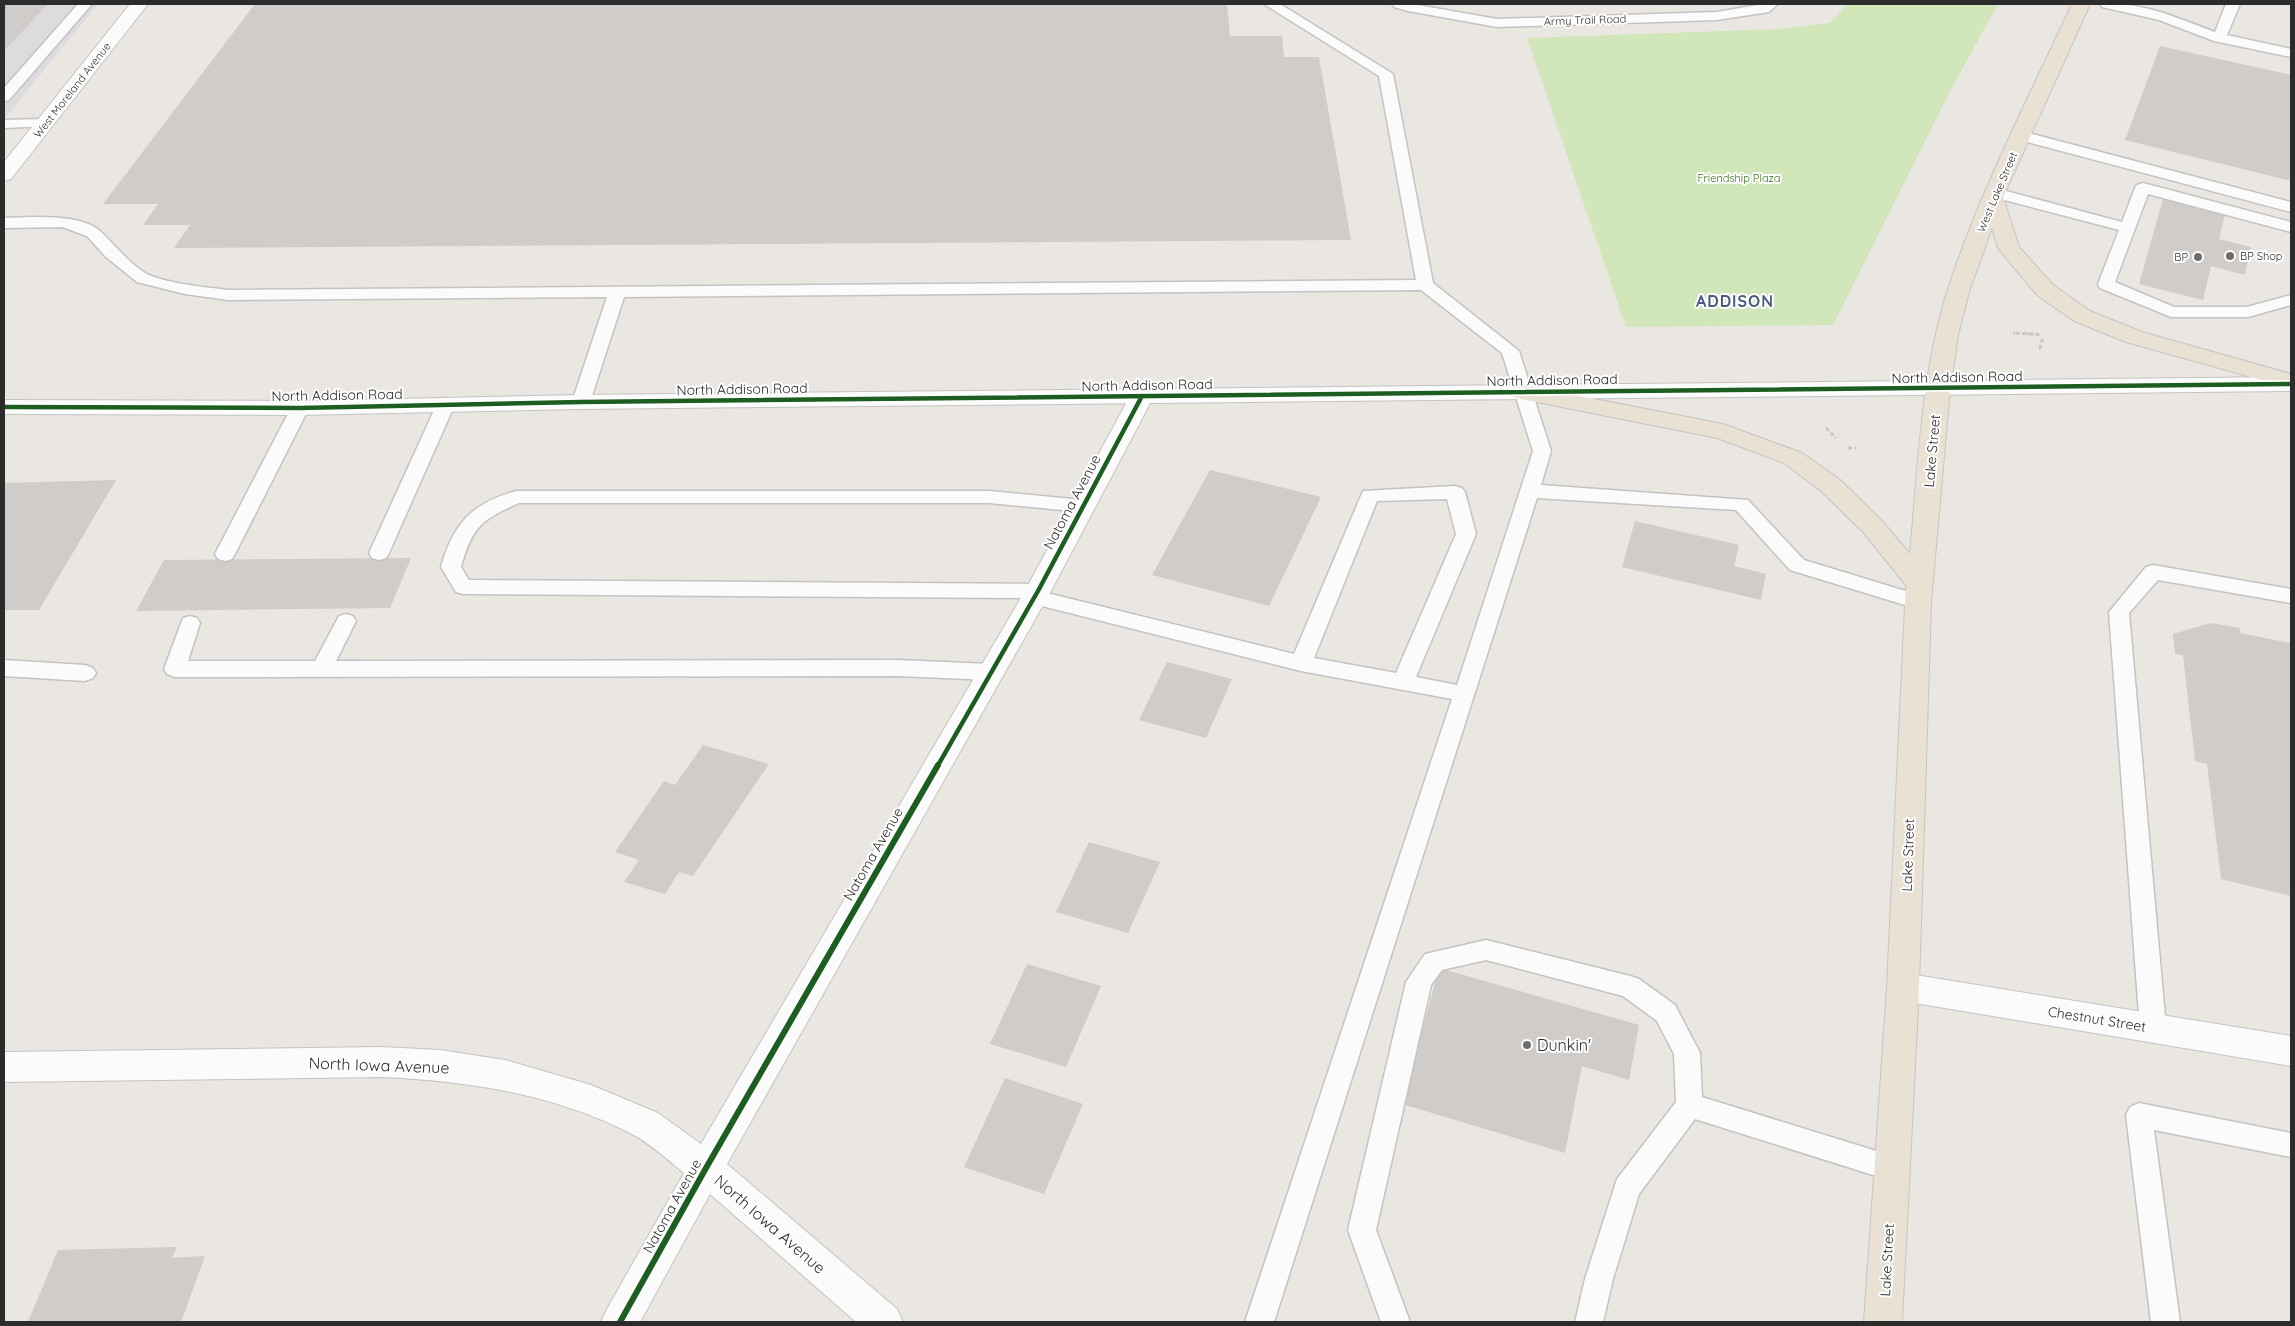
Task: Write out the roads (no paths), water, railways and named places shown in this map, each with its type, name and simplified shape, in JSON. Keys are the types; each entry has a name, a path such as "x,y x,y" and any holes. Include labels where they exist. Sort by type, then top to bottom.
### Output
{"main road":[{"name":"West Lake Street","path":"1938,388 1947,335 1958,292 1994,195 2081,4"},
{"path":"1994,195 2009,248 2045,290 2082,316 2134,337 2291,383"},
{"name":"Lake Street","path":"1883,1322 1904,987 1919,593 1938,388"},
{"path":"1522,392 1723,432 1792,458 1830,485 1872,526 1919,593"}],"street":[{"name":"West Moreland Avenue","path":"4,175 140,4"},
{"name":"North Addison Road","path":"4,407 300,408 581,402 2291,383"},
{"name":"Natoma Avenue","path":"620,1322 706,1168 1036,594 1142,396"},
{"name":"Chestnut Street","path":"1904,987 2291,1051"},
{"name":"North Iowa Avenue","path":"4,1067 382,1062 440,1065 505,1075 591,1100 646,1124 706,1168 884,1322"}],"lane":[{"path":"4,98 86,4"},
{"path":"1271,4 1386,74 1425,284"},
{"name":"Army Trail Road","path":"1399,4 1497,23 1717,16 1764,9 1771,4"},
{"path":"2108,4 2163,16 2218,38 2291,52"},
{"path":"2218,38 2233,4"},
{"path":"4,124 45,123"},
{"path":"2021,136 2291,207"},
{"path":"2291,227 2142,188 2106,284 2171,312 2248,312 2291,300"},
{"path":"1994,195 2128,228"},
{"path":"4,223 64,222 93,233 112,254 143,278 185,289 228,295 1425,284 1510,351 1542,451 1465,694 1259,1322"},
{"path":"581,402 617,292"},
{"path":"379,554 446,404"},
{"path":"225,554 300,408"},
{"path":"1530,491 1741,504 1798,565 1919,593"},
{"path":"1301,663 1370,495 1455,492 1466,534 1403,682"},
{"path":"1083,506 989,497 516,497 487,509 466,526 457,542 451,567 463,587 1036,594 1301,663 1465,694"},
{"path":"2153,1028 2119,612 2153,572 2291,596"},
{"path":"321,670 346,621"},
{"path":"190,623 175,670 867,668 992,672"},
{"path":"4,668 85,672"},
{"path":"1395,1322 1362,1230 1418,982 1434,961 1486,950 1630,987 1666,1013 1688,1053 1689,1104 1627,1188 1599,1279 1589,1322"},
{"path":"1689,1104 1892,1168"},
{"path":"2166,1322 2139,1115 2291,1145"}],"place":[{"name":"BP Shop","path":"2230,256"},
{"name":"BP","path":"2198,257"},
{"name":"Dunkin'","path":"1527,1045"}],"district":[{"name":"ADDISON","path":"1735,301"}],"park label":[{"name":"Friendship Plaza","path":"1739,178"}]}
